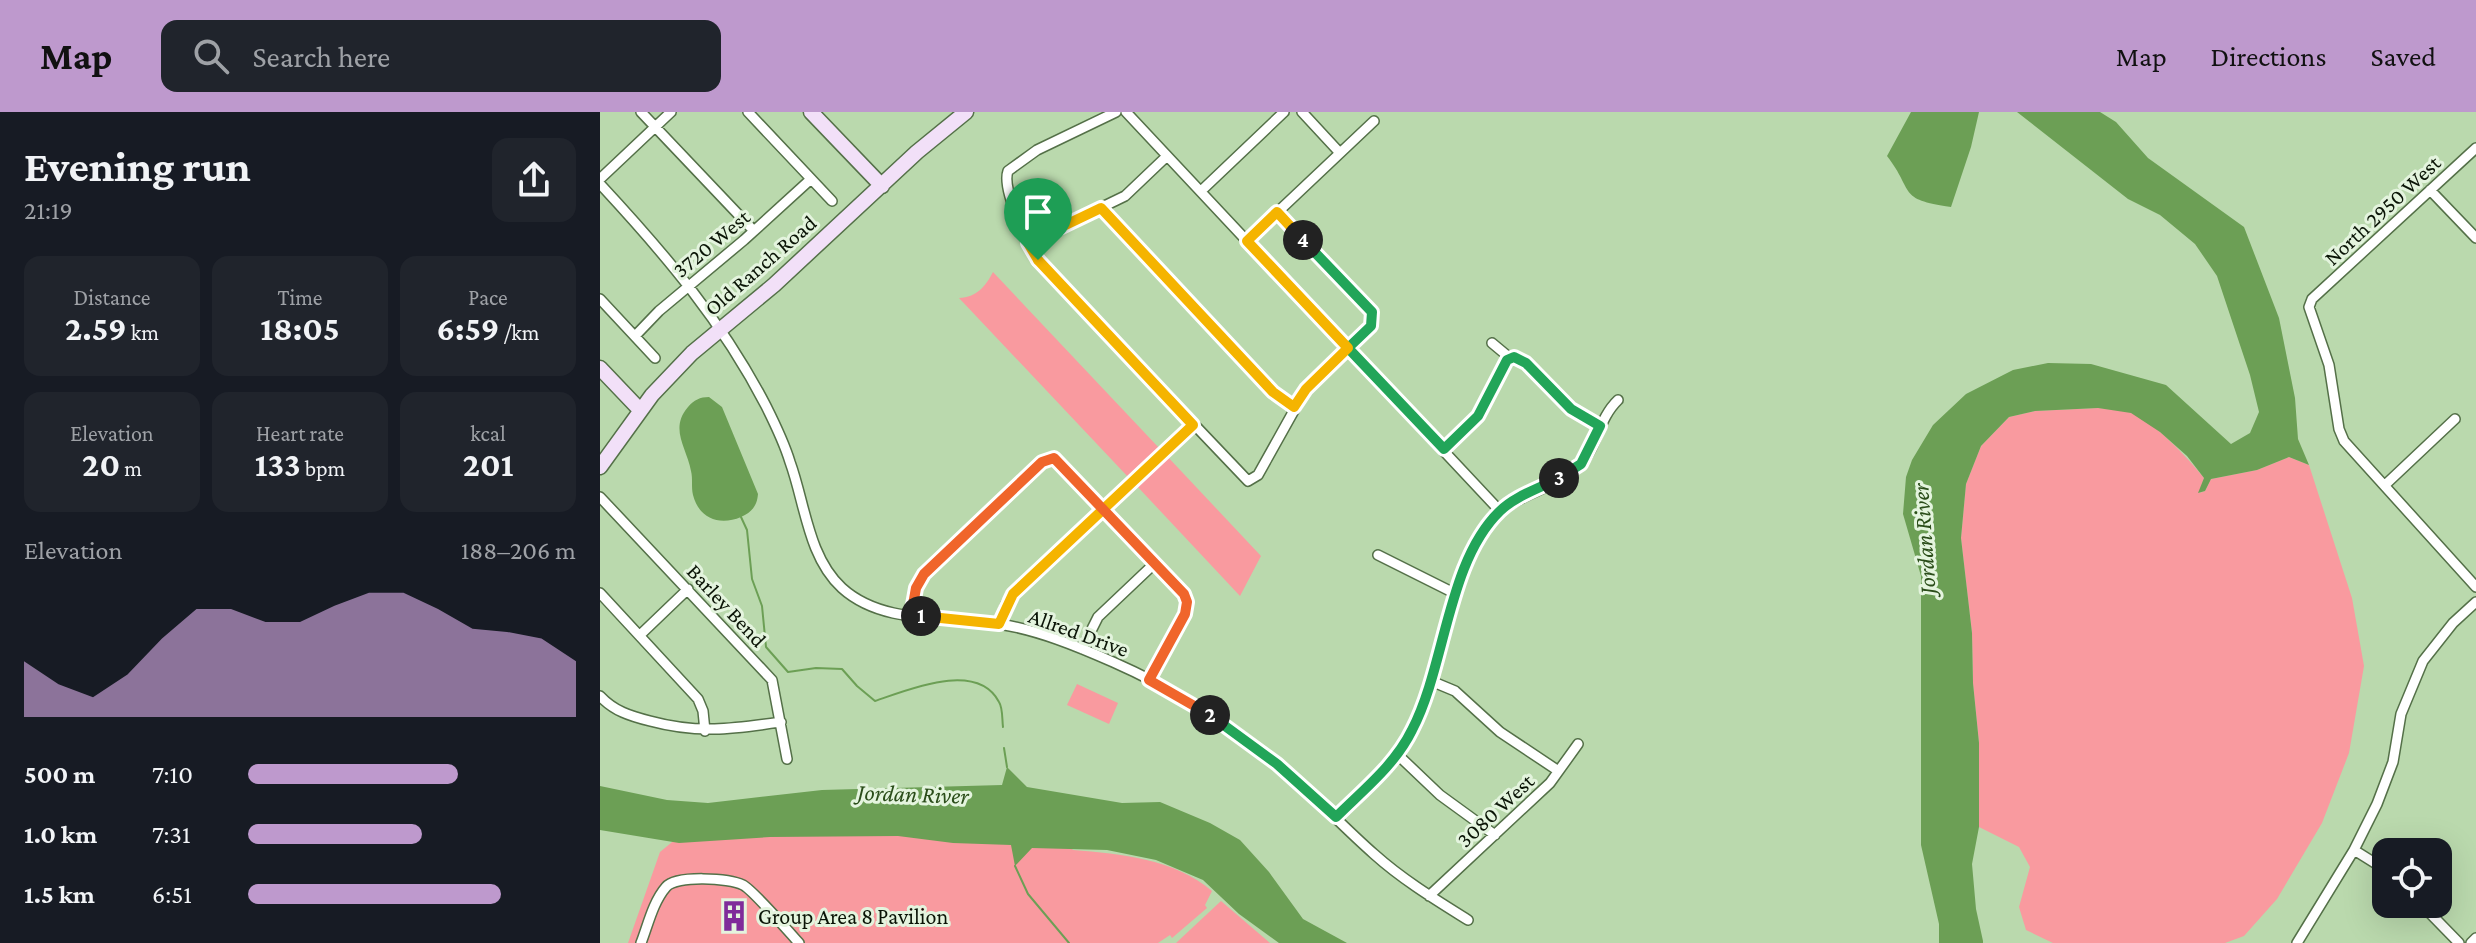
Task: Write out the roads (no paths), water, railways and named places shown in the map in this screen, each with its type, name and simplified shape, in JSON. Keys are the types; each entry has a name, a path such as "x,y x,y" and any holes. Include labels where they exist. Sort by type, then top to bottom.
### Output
{"street":[{"path":"641,112 754,231"},
{"path":"600,182 671,112"},
{"path":"748,112 832,201"},
{"path":"811,112 882,186"},
{"name":"Old Ranch Road","path":"600,467 640,410 679,366 774,285 917,152 965,112"},
{"path":"1116,112 1037,150 1008,171 1006,182 1028,243 1045,268 1248,481 1258,475 1306,389 1369,329 1373,320 1369,309 1277,212"},
{"path":"1126,112 1500,511"},
{"path":"1201,191 1284,112"},
{"path":"1302,112 1340,153"},
{"path":"1247,241 1374,121"},
{"name":"North 2950 West","path":"2385,485 2344,441 2339,429 2329,365 2309,307 2312,299 2476,148"},
{"path":"1028,243 1125,196 1167,156"},
{"name":"3720 West","path":"635,336 811,179"},
{"name":"Allred Drive","path":"600,182 662,250 689,285 755,386 780,435 815,545 828,573 842,588 867,604 911,616 999,624 1082,649 1149,680 1197,707 1248,742 1336,817 1385,864 1468,920"},
{"path":"2430,190 2476,238"},
{"path":"1101,208 1273,392 1294,407"},
{"path":"600,299 655,358"},
{"path":"1492,343 1510,358 1521,359 1571,409 1600,426"},
{"path":"1444,449 1478,416 1510,358"},
{"path":"600,368 640,410"},
{"path":"1336,817 1398,755 1417,720 1456,594 1476,543 1500,511 1575,469 1586,457 1607,412 1618,400"},
{"path":"2455,419 2385,485 2476,587"},
{"path":"999,624 1013,594 1193,425"},
{"path":"911,616 916,588 924,574 1042,462 1051,458 1060,462 1184,594 1185,614 1149,680"},
{"name":"Barley Bend","path":"600,497 772,680 787,759"},
{"path":"1378,555 1456,594"},
{"path":"1082,649 1098,617 1155,563"},
{"path":"640,635 688,589"},
{"path":"600,593 698,699 705,731"},
{"path":"2297,943 2354,850 2377,804 2393,762 2401,714 2416,675 2437,641 2476,602"},
{"path":"1431,681 1459,693 1500,732 1557,770"},
{"path":"600,696 625,714 673,727 705,731 781,722"},
{"name":"3080 West","path":"1429,896 1550,783 1578,744"},
{"path":"1398,755 1440,795 1495,835"},
{"path":"2354,850 2372,861"},
{"path":"641,943 658,899 672,881 683,878 744,885 799,943"},
{"path":"2435,918 2459,943"},
{"path":"2471,943 2476,938"}],"water":[{"path":"1911,112 1979,112 1951,207 1914,197 1887,156"},
{"name":"Jordan River","path":"2017,112 2100,112 2116,122 2148,158 2244,227 2279,318 2295,398 2298,439 2309,465 2289,457 2257,470 2211,479 2205,491 2198,493 2204,478 2187,456 2160,432 2131,413 2098,408 2035,411 2009,417 1981,446 1966,484 1961,538 1972,633 1979,743 1979,827 1972,864 1983,943 1939,943 1939,924 1921,845 1921,576 1903,514 1906,477 1912,460 1933,425 1966,394 2013,370 2048,363 2091,364 2166,385 2231,444 2250,433 2259,412 2217,276 2195,244 2160,215 2128,199"},
{"path":"709,397 722,407 758,494 751,511 733,520 711,518 700,510 693,495 691,471 681,439 680,423 688,407 700,398"},
{"name":"Jordan River","path":"1007,767 1027,787 1122,803 1160,802 1210,823 1240,840 1269,872 1303,919 1347,943 1279,943 1239,914 1203,880 1156,860 1107,850 1032,848 1015,866 1011,845 953,843 898,836 770,837 679,843 600,830 600,786 667,800 708,803 822,790 1002,785"}],"waterway":[{"path":"741,517 747,530 752,579 762,606 766,647 788,672 816,668 842,669 875,701 923,685 959,680 975,683 989,689 999,702 1003,727"},
{"path":"1004,748 1007,767"},
{"path":"1015,866 1028,894 1069,943"}],"place":[{"name":"Group Area 8 Pavilion","path":"734,916"}]}
